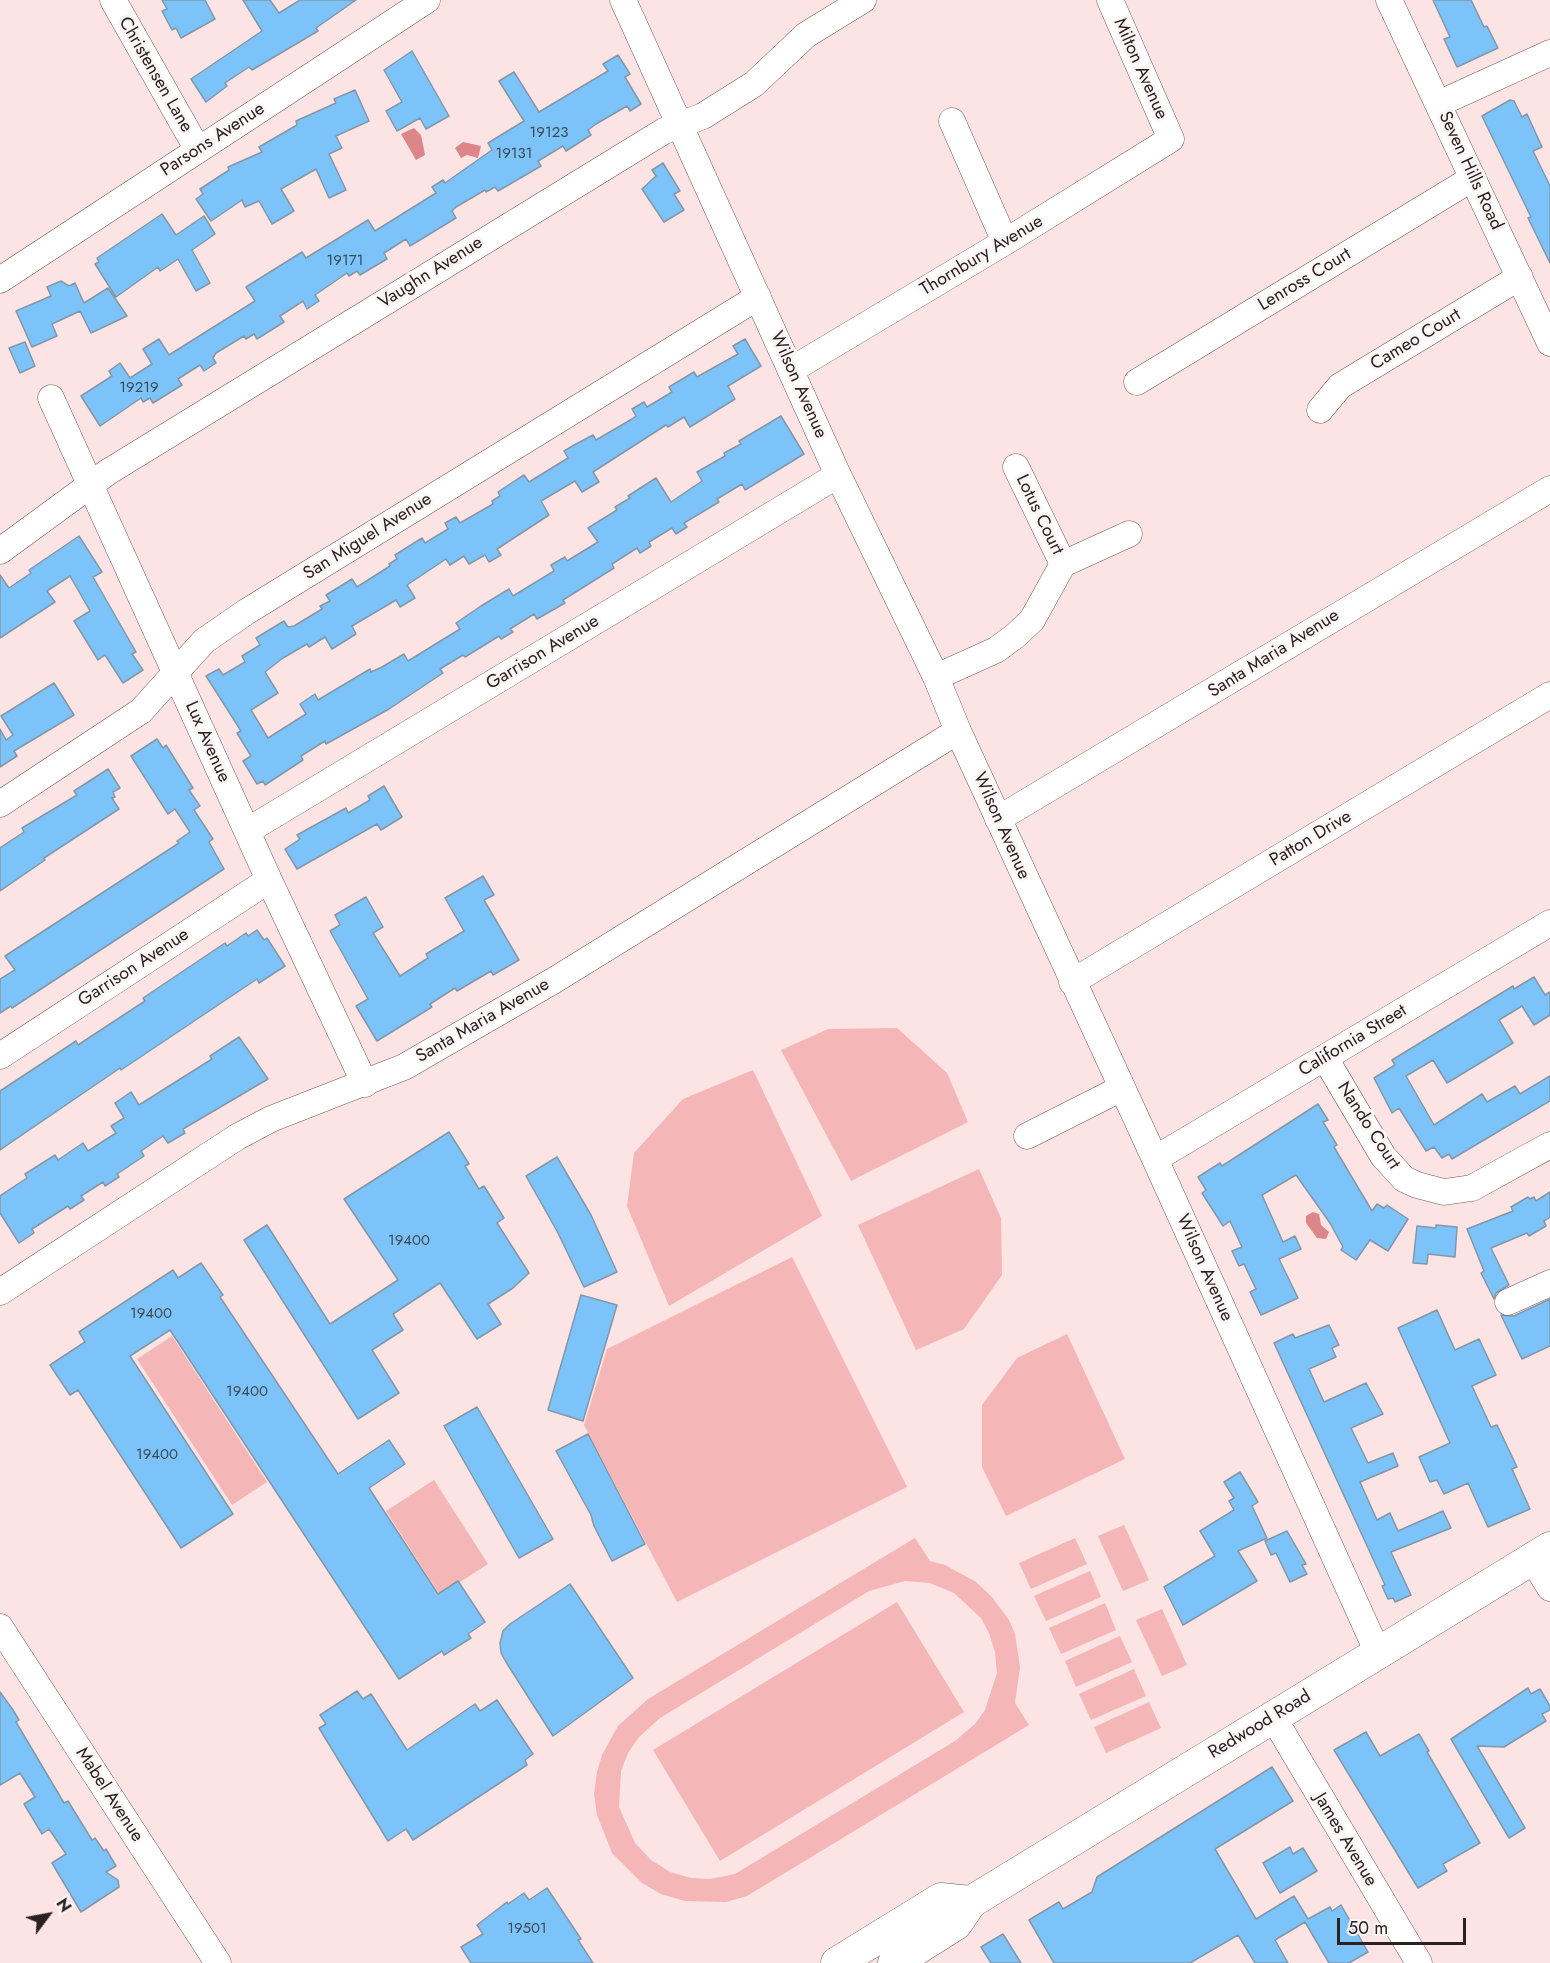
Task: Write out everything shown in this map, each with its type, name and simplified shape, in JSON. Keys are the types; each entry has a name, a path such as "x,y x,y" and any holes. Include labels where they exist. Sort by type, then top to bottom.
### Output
{"main road":[{"name":"Redwood Road","path":"894,1963 956,1924 971,1902 1541,1553"},
{"path":"837,1963 941,1899 971,1902"}],"street":[{"name":"Christensen Lane","path":"113,0 198,150"},
{"name":"Parsons Avenue","path":"0,280 427,0"},
{"name":"Wilson Avenue","path":"623,0 838,475 936,677 958,731 1155,1159 1378,1653"},
{"name":"Vaughn Avenue","path":"0,551 31,531 90,483 643,143 679,124 703,117 754,84 806,36 863,0"},
{"name":"Milton Avenue","path":"1110,0 1171,139"},
{"name":"Seven Hills Road","path":"1389,0 1550,343"},
{"path":"1438,104 1550,53"},
{"path":"952,122 1005,242"},
{"name":"Thornbury Avenue","path":"791,370 1171,139"},
{"name":"Lenross Court","path":"1137,382 1473,178"},
{"name":"Cameo Court","path":"1320,410 1340,386 1520,278"},
{"name":"San Miguel Avenue","path":"0,804 141,711 204,641 246,612 758,297"},
{"name":"Lux Avenue","path":"51,398 269,880 365,1084"},
{"name":"Lotus Court","path":"1016,467 1063,564"},
{"name":"Garrison Avenue","path":"247,831 838,475"},
{"name":"Santa Maria Avenue","path":"998,819 1550,489"},
{"path":"936,677 996,650 1015,636 1032,620 1063,564 1129,534"},
{"name":"Patton Drive","path":"1072,982 1550,695"},
{"name":"Santa Maria Avenue","path":"0,1292 237,1137 271,1119 404,1067 553,981 958,731"},
{"name":"Garrison Avenue","path":"0,1056 269,880"},
{"name":"California Street","path":"1155,1159 1550,923"},
{"name":"Nando Court","path":"1325,1058 1383,1156 1404,1179 1417,1185 1444,1192 1472,1188 1550,1145"},
{"path":"1027,1136 1122,1088"},
{"path":"1508,1302 1550,1283"},
{"path":"1541,1553 1550,1588"},
{"name":"Mabel Avenue","path":"0,1627 218,1963"},
{"name":"James Avenue","path":"1273,1718 1419,1963"}],"shaded area":[{"path":"414,128 421,135 425,155 416,160 401,134"},
{"path":"463,142 481,146 478,158 467,155 461,158 455,148"},
{"path":"897,1028 947,1073 968,1122 851,1181 781,1050 828,1029"},
{"path":"753,1070 822,1216 669,1306 627,1206 634,1153 683,1099"},
{"path":"979,1169 1001,1218 1002,1275 964,1329 916,1350 858,1225"},
{"path":"1313,1212 1319,1214 1321,1225 1329,1232 1326,1239 1317,1238 1306,1223 1306,1216"},
{"path":"792,1257 907,1487 677,1602 584,1425 607,1349"},
{"path":"1067,1334 1125,1459 1006,1516 982,1467 982,1405 1017,1358"},
{"path":"172,1336 267,1482 232,1505 137,1359"},
{"path":"434,1480 488,1564 440,1595 386,1511"},
{"path":"1124,1525 1149,1580 1123,1591 1098,1536"},
{"path":"915,1538 930,1561 945,1565 976,1582 992,1597 1009,1620 1015,1634 1020,1667 1015,1703 1029,1725 747,1896 726,1902 685,1901 661,1894 642,1883 612,1853 597,1815 594,1794 602,1755 618,1726 648,1699","holes":["905,1581 930,1583 954,1593 981,1618 989,1633 995,1652 997,1673 985,1710 975,1724 955,1741 735,1874 710,1879 691,1878 670,1872 651,1860 635,1843 619,1807 621,1771 628,1753 639,1737 660,1718 869,1591"]},
{"path":"1075,1538 1087,1564 1031,1589 1019,1563"},
{"path":"1090,1571 1101,1597 1046,1621 1034,1596"},
{"path":"897,1602 964,1712 720,1861 653,1750"},
{"path":"1105,1603 1116,1630 1061,1654 1049,1628"},
{"path":"1162,1609 1187,1665 1162,1676 1136,1620"},
{"path":"1120,1636 1132,1662 1076,1687 1065,1661"},
{"path":"1134,1669 1146,1696 1091,1720 1079,1694"},
{"path":"1149,1702 1161,1728 1106,1753 1094,1727"}],"building":[{"path":"162,0 205,0 215,19 181,38 176,28 172,30 162,11 167,9"},
{"path":"243,0 270,0 279,13 300,0 356,0 316,28 318,31 252,70 249,67 225,83 227,86 206,102 191,79 262,31"},
{"path":"1433,0 1471,0 1484,27 1487,26 1498,48 1457,67 1444,39 1450,37"},
{"path":"412,51 449,116 426,129 420,118 397,131 386,111 402,102 384,70"},
{"path":"618,55 630,74 625,77 641,104 630,111 627,106 596,124 588,130 591,135 566,151 563,146 538,161 541,166 498,191 495,187 486,192 485,190 456,207 452,211 456,218 410,246 406,239 384,253 387,259 360,275 357,271 349,276 347,273 315,295 319,301 307,309 303,301 280,316 284,322 257,339 254,334 246,339 244,336 216,353 213,358 216,363 204,371 200,365 178,379 182,385 153,403 150,398 143,402 141,398 100,426 81,396 112,376 109,371 120,363 130,378 152,364 143,349 159,339 169,355 255,301 246,287 302,252 306,258 368,220 375,231 436,193 432,187 443,180 445,183 492,150 488,143 524,121 499,81 514,72 539,112 608,71 603,64"},
{"path":"355,90 369,121 336,136 342,148 329,154 346,190 329,198 316,169 281,189 294,211 272,224 259,201 245,207 242,200 211,221 196,199 203,194 200,189 229,170 228,167 262,152 259,147 297,125 296,121 336,103 334,99"},
{"path":"1510,100 1514,101 1522,117 1527,114 1542,147 1533,151 1550,186 1550,263 1528,218 1531,217 1482,116"},
{"path":"663,163 680,191 674,194 684,210 664,222 642,189 656,176 652,170"},
{"path":"162,214 176,235 204,216 215,234 192,250 210,283 196,291 178,259 160,271 158,267 116,297 95,264 99,262 97,258"},
{"path":"61,281 69,286 75,283 84,303 108,288 127,316 91,333 80,311 52,324 57,336 32,347 16,311 51,296 47,287"},
{"path":"745,339 761,366 728,386 735,399 690,427 684,417 668,427 666,425 593,472 599,482 582,492 575,481 541,501 549,515 497,549 501,555 489,562 485,555 469,564 464,556 450,565 446,559 407,585 415,598 400,607 396,600 352,626 356,634 332,649 325,637 283,658 265,672 278,693 251,710 268,738 306,714 300,704 315,694 318,700 370,669 371,672 404,654 408,661 460,629 456,623 481,606 509,589 513,596 554,571 551,565 565,557 567,561 598,542 588,528 617,510 615,507 630,498 628,496 656,478 671,502 702,481 697,472 725,456 724,453 741,444 739,441 781,416 804,454 745,490 742,484 717,499 719,502 684,523 687,527 676,534 672,528 649,542 651,546 640,553 637,548 612,564 614,568 563,600 565,603 537,619 534,614 510,629 513,632 501,639 499,636 465,657 463,655 440,669 443,673 389,709 326,744 325,741 301,756 303,760 265,785 263,781 257,784 243,761 251,756 237,733 241,731 206,676 219,669 223,675 245,662 242,656 260,645 256,638 284,621 288,627 294,626 322,609 320,606 330,601 326,595 352,579 357,587 390,566 389,564 397,559 395,555 422,538 425,543 448,529 445,523 456,517 460,523 493,504 492,501 500,496 498,492 524,475 529,482 568,458 564,451 593,435 596,440 632,419 636,416 632,409 644,402 647,407 672,392 669,387 694,372 697,377 738,354 733,346"},
{"path":"25,342 35,366 20,373 9,348"},
{"path":"79,536 102,572 93,577 136,652 132,654 143,670 123,683 105,655 98,660 74,621 90,611 70,576 47,591 55,602 0,638 0,575 9,588 31,573 29,570"},
{"path":"54,683 74,715 14,751 17,756 0,767 0,729 6,740 13,735 1,716"},
{"path":"157,739 163,748 166,745 193,788 189,790 200,806 194,810 213,839 209,842 224,869 12,1008 11,1006 0,1013 0,979 15,970 5,956 179,843 177,841 190,832 175,809 168,814 131,756"},
{"path":"108,769 120,788 113,792 115,797 112,798 119,809 44,858 45,860 0,891 0,848 24,832 22,828 77,795 74,791"},
{"path":"384,786 402,817 381,830 377,824 297,869 285,849 300,839 297,835 346,808 348,813 370,800 368,796"},
{"path":"483,876 494,895 484,900 519,960 493,975 491,971 457,991 455,988 430,1004 432,1007 377,1041 356,1006 368,999 330,931 340,925 335,915 366,897 383,927 373,933 400,976 428,958 426,954 464,931 445,898"},
{"path":"257,930 264,940 267,938 285,966 259,983 257,979 0,1150 0,1091 76,1041 78,1045 145,1001 143,998 225,943 227,946 246,933 248,936"},
{"path":"1534,977 1545,995 1550,992 1550,1015 1534,1025 1522,1006 1499,1020 1513,1043 1447,1083 1433,1060 1406,1076 1434,1125 1482,1094 1487,1102 1515,1086 1520,1094 1550,1076 1550,1101 1452,1159 1449,1154 1442,1158 1434,1147 1426,1151 1399,1108 1392,1113 1374,1078 1395,1065 1392,1060 1513,986 1514,989"},
{"path":"239,1037 268,1079 183,1129 185,1133 168,1143 163,1136 141,1151 144,1156 117,1174 119,1177 105,1186 103,1182 81,1196 84,1200 70,1209 68,1206 32,1229 34,1233 19,1243 0,1213 0,1196 27,1178 25,1174 55,1155 58,1160 83,1143 88,1151 116,1133 111,1126 124,1118 115,1103 131,1092 139,1105 212,1059 210,1056"},
{"path":"1318,1104 1328,1120 1323,1122 1337,1145 1334,1147 1372,1211 1377,1204 1384,1208 1387,1205 1408,1219 1388,1251 1370,1240 1356,1260 1341,1250 1343,1247 1330,1223 1296,1175 1262,1195 1283,1242 1295,1236 1301,1249 1279,1259 1298,1298 1261,1315 1250,1292 1256,1289 1244,1264 1239,1266 1232,1251 1242,1247 1230,1221 1223,1226 1202,1193 1206,1190 1198,1177 1220,1163 1222,1166"},
{"path":"449,1132 469,1164 465,1166 479,1189 484,1186 504,1218 497,1223 529,1273 513,1288 488,1304 501,1324 477,1339 440,1283 393,1314 403,1330 372,1350 399,1393 358,1419 244,1240 267,1225 330,1324 398,1280 344,1199"},
{"path":"557,1157 591,1215 617,1272 584,1287 557,1231 526,1176"},
{"path":"1550,1192 1550,1217 1544,1221 1546,1226 1529,1236 1527,1233 1491,1248 1509,1285 1496,1293 1494,1299 1481,1273 1484,1271 1467,1229 1513,1211 1511,1207 1528,1197 1530,1199 1534,1197 1536,1201"},
{"path":"1436,1225 1457,1227 1455,1257 1428,1254 1427,1264 1413,1263 1417,1226 1436,1228"},
{"path":"201,1263 223,1295 220,1297 338,1474 389,1440 405,1464 369,1488 438,1594 458,1581 485,1622 468,1634 471,1638 444,1655 442,1651 399,1679 170,1330 130,1356 233,1514 181,1548 78,1390 70,1395 50,1365 85,1342 79,1332 173,1270 178,1278"},
{"path":"581,1295 617,1305 583,1421 548,1410"},
{"path":"1550,1299 1550,1346 1522,1359 1501,1315 1514,1316"},
{"path":"1437,1310 1455,1350 1479,1339 1496,1375 1472,1386 1491,1427 1497,1425 1517,1467 1512,1469 1530,1509 1488,1527 1468,1483 1444,1494 1437,1480 1430,1482 1419,1457 1450,1443 1398,1328"},
{"path":"1329,1325 1339,1345 1332,1348 1336,1357 1309,1369 1324,1402 1366,1383 1383,1414 1351,1428 1368,1463 1393,1453 1398,1466 1360,1482 1377,1520 1390,1513 1398,1531 1443,1511 1451,1528 1391,1552 1411,1595 1395,1602 1393,1598 1388,1599 1382,1586 1385,1585 1274,1343 1293,1334 1295,1338"},
{"path":"477,1407 553,1539 519,1558 444,1426"},
{"path":"588,1434 645,1544 612,1561 594,1526 591,1515 556,1451"},
{"path":"1240,1472 1258,1502 1252,1506 1267,1538 1238,1551 1257,1581 1183,1625 1164,1587 1215,1556 1200,1531 1234,1510 1229,1501 1234,1498 1224,1482"},
{"path":"1287,1531 1306,1564 1302,1565 1307,1574 1290,1582 1276,1553 1271,1555 1265,1541"},
{"path":"570,1584 633,1678 553,1736 506,1662 501,1653 500,1643 503,1631 510,1624"},
{"path":"1528,1688 1531,1694 1540,1689 1550,1706 1550,1710 1542,1714 1546,1721 1504,1747 1477,1746 1525,1828 1509,1838 1451,1739"},
{"path":"357,1691 363,1699 371,1694 407,1750 475,1704 480,1711 497,1700 533,1754 525,1760 527,1765 413,1840 406,1829 388,1841 319,1728 326,1724 320,1715"},
{"path":"0,1692 19,1720 16,1722 64,1803 68,1801 92,1840 95,1838 104,1851 106,1849 116,1866 106,1872 118,1880 119,1887 81,1912 52,1863 66,1854 49,1829 42,1834 24,1804 35,1797 20,1773 0,1785"},
{"path":"1366,1732 1380,1756 1419,1734 1429,1751 1427,1752 1480,1843 1443,1864 1447,1871 1418,1888 1334,1750"},
{"path":"1272,1767 1293,1801 1215,1849 1256,1919 1294,1896 1308,1919 1330,1907 1332,1911 1341,1905 1368,1952 1349,1963 1329,1963 1305,1922 1275,1940 1288,1963 1255,1963 1238,1935 1190,1963 1054,1963 1029,1920 1059,1902 1063,1909 1092,1892 1097,1877"},
{"path":"1290,1847 1293,1854 1303,1848 1317,1871 1280,1893 1263,1863"},
{"path":"547,1888 581,1939 578,1940 593,1963 471,1963 461,1947 483,1934 477,1925 507,1902 508,1904 524,1893 529,1900"},
{"path":"1003,1934 1021,1963 991,1963 981,1947"}]}
